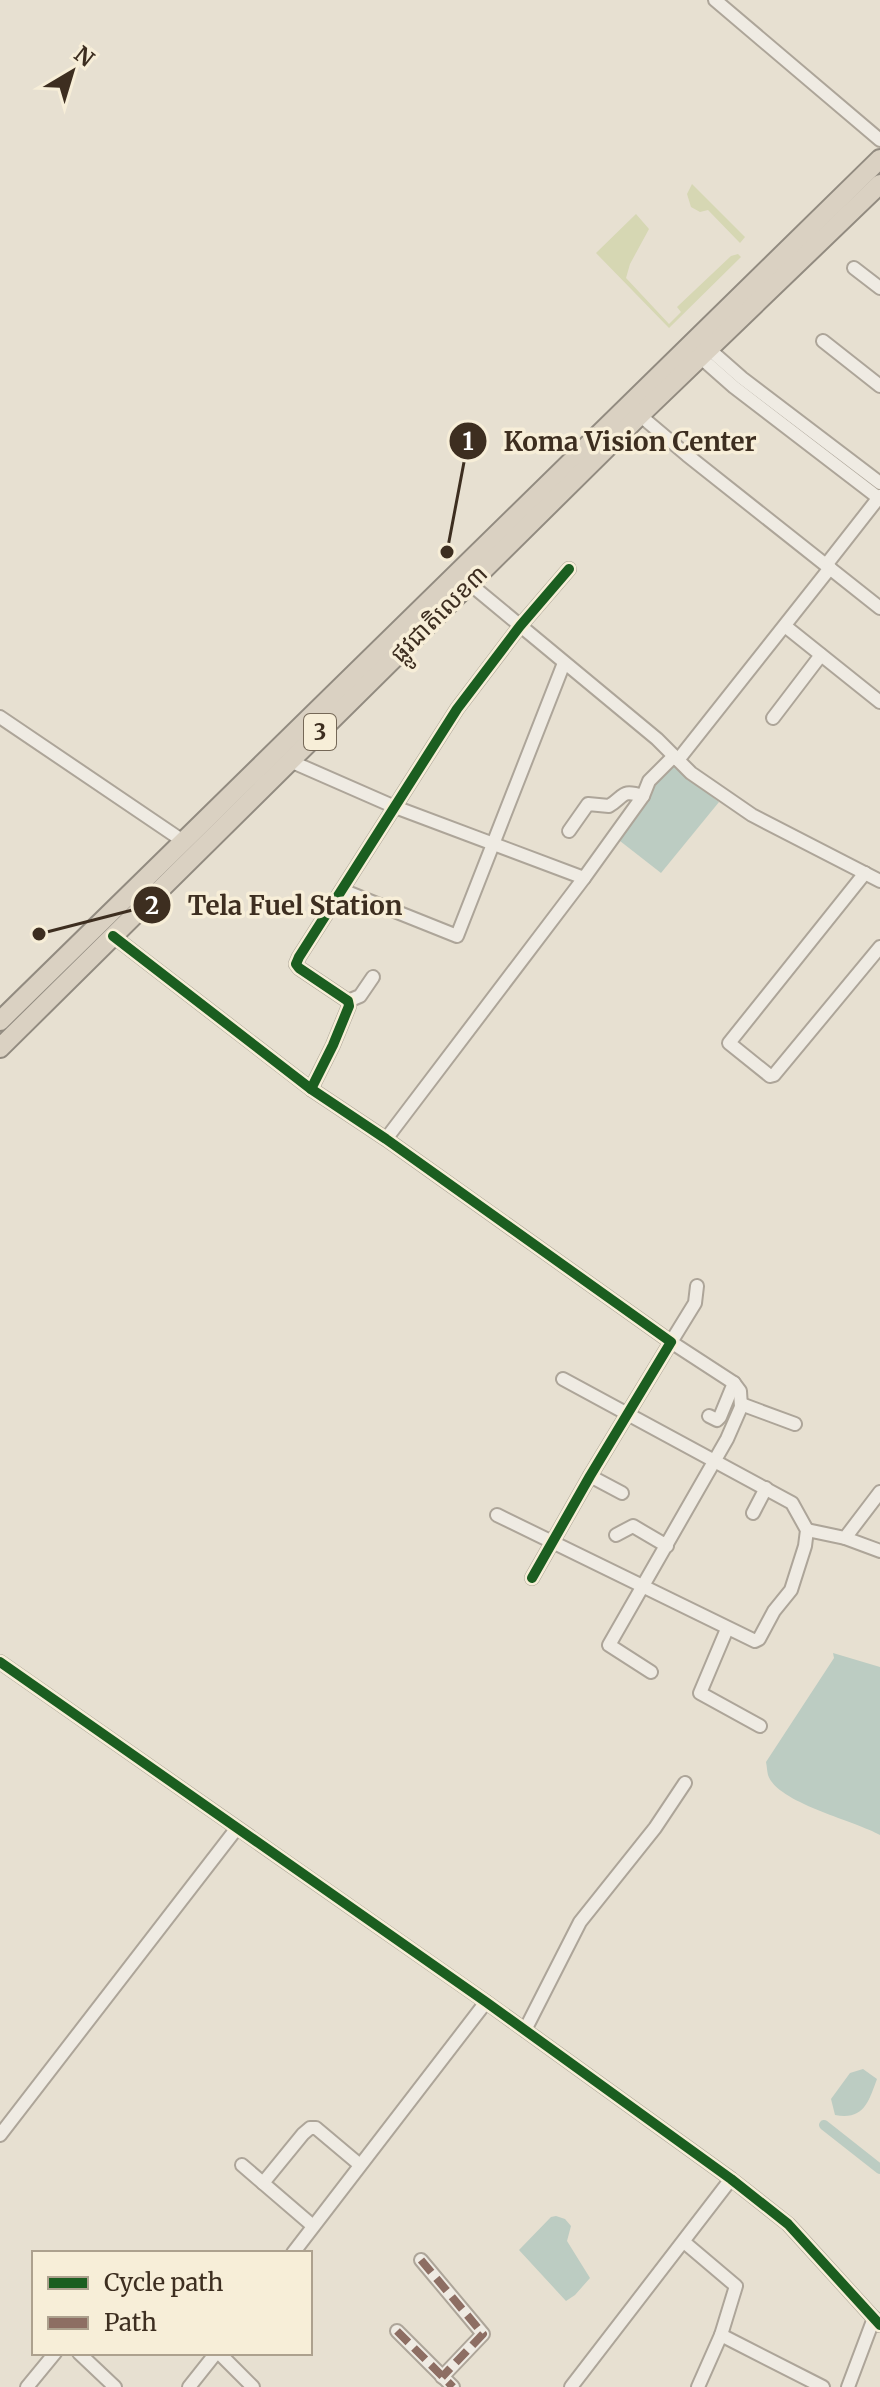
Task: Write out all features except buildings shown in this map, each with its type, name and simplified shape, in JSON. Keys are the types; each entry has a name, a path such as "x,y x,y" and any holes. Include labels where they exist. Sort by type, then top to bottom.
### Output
{"highway":[{"name":"ផ្លូវជាតិលេខ៣","path":"0,1048 470,584 634,409 705,353 877,174"},
{"name":"ផ្លូវជាតិលេខ៣","path":"0,1021 877,174"}],"street":[{"path":"715,0 880,140"},
{"path":"854,268 880,288"},
{"path":"823,341 880,386"},
{"path":"705,353 880,483"},
{"path":"386,1139 584,878 643,796 649,781 676,758 785,626 880,501 734,387 705,353"},
{"path":"634,409 880,608"},
{"path":"348,1001 296,964 457,709 520,626 569,569"},
{"path":"470,584 657,739 691,773 752,815 880,881"},
{"path":"785,626 880,702"},
{"path":"773,718 821,655"},
{"path":"342,890 457,936 564,663"},
{"path":"0,717 183,841"},
{"path":"290,761 395,807 584,878"},
{"path":"569,831 588,804 609,806 620,794 627,792 643,796"},
{"path":"865,873 730,1040 731,1045 770,1076 774,1075 880,947"},
{"path":"113,936 311,1089 734,1383 740,1391 741,1404 715,1462 609,1645 651,1672"},
{"path":"348,1001 360,996 373,977"},
{"path":"311,1089 343,1022 348,1001"},
{"path":"532,1578 695,1303 697,1286"},
{"path":"497,1515 755,1641 791,1590 807,1530 792,1503 563,1379"},
{"path":"709,1416 717,1420 720,1417 734,1383"},
{"path":"741,1404 795,1424"},
{"path":"590,1476 622,1493"},
{"path":"753,1513 766,1488"},
{"path":"845,1538 880,1493"},
{"path":"616,1535 633,1526 667,1546"},
{"path":"807,1530 845,1538 880,1551"},
{"path":"727,1629 700,1693 760,1726"},
{"path":"0,1662 486,2002 731,2179 788,2224 877,2321 848,2387"},
{"path":"525,2030 580,1922 655,1828 685,1783"},
{"path":"0,2135 237,1828"},
{"path":"294,2251 486,2002"},
{"path":"263,2183 310,2128 316,2128 360,2165"},
{"path":"242,2165 313,2226"},
{"path":"571,2387 731,2179"},
{"path":"684,2242 736,2286 721,2335 698,2387"},
{"path":"421,2260 483,2334 442,2377"},
{"path":"397,2331 453,2387"},
{"path":"721,2335 823,2387"},
{"path":"33,2385 54,2355"},
{"path":"81,2355 115,2387"},
{"path":"189,2387 215,2355"},
{"path":"219,2355 253,2387"}],"green space":[{"path":"692,184 745,237 740,243 708,210 700,212 691,207 687,194"},
{"path":"636,214 649,229 626,278 669,324 681,312 677,307 731,256 738,254 741,257 669,328 596,253"}],"shaded area":[{"path":"673,766 719,802 661,873 620,841 655,784"},
{"path":"833,1653 880,1667 880,1835 801,1803 774,1785 768,1775 766,1762 834,1658"},
{"path":"863,2069 877,2079 864,2108 853,2115 835,2115 831,2099 850,2073"},
{"path":"551,2217 565,2219 571,2226 567,2241 590,2278 566,2301 519,2250"}],"waterway":[{"path":"824,2125 880,2169"}],"marked path":[{"path":"421,2260 483,2334 442,2377"},
{"path":"397,2331 453,2387"}],"cycle path":[{"path":"311,1089 349,1006 348,1001 299,968 296,964 299,957 457,709 520,626 569,569"},
{"path":"113,936 311,1089 671,1342 532,1578"},
{"path":"0,1662 486,2002 731,2179 788,2224 880,2325"}],"place":[{"name":"Koma Vision Center","path":"447,552"},
{"name":"Tela Fuel Station","path":"39,934"}]}
